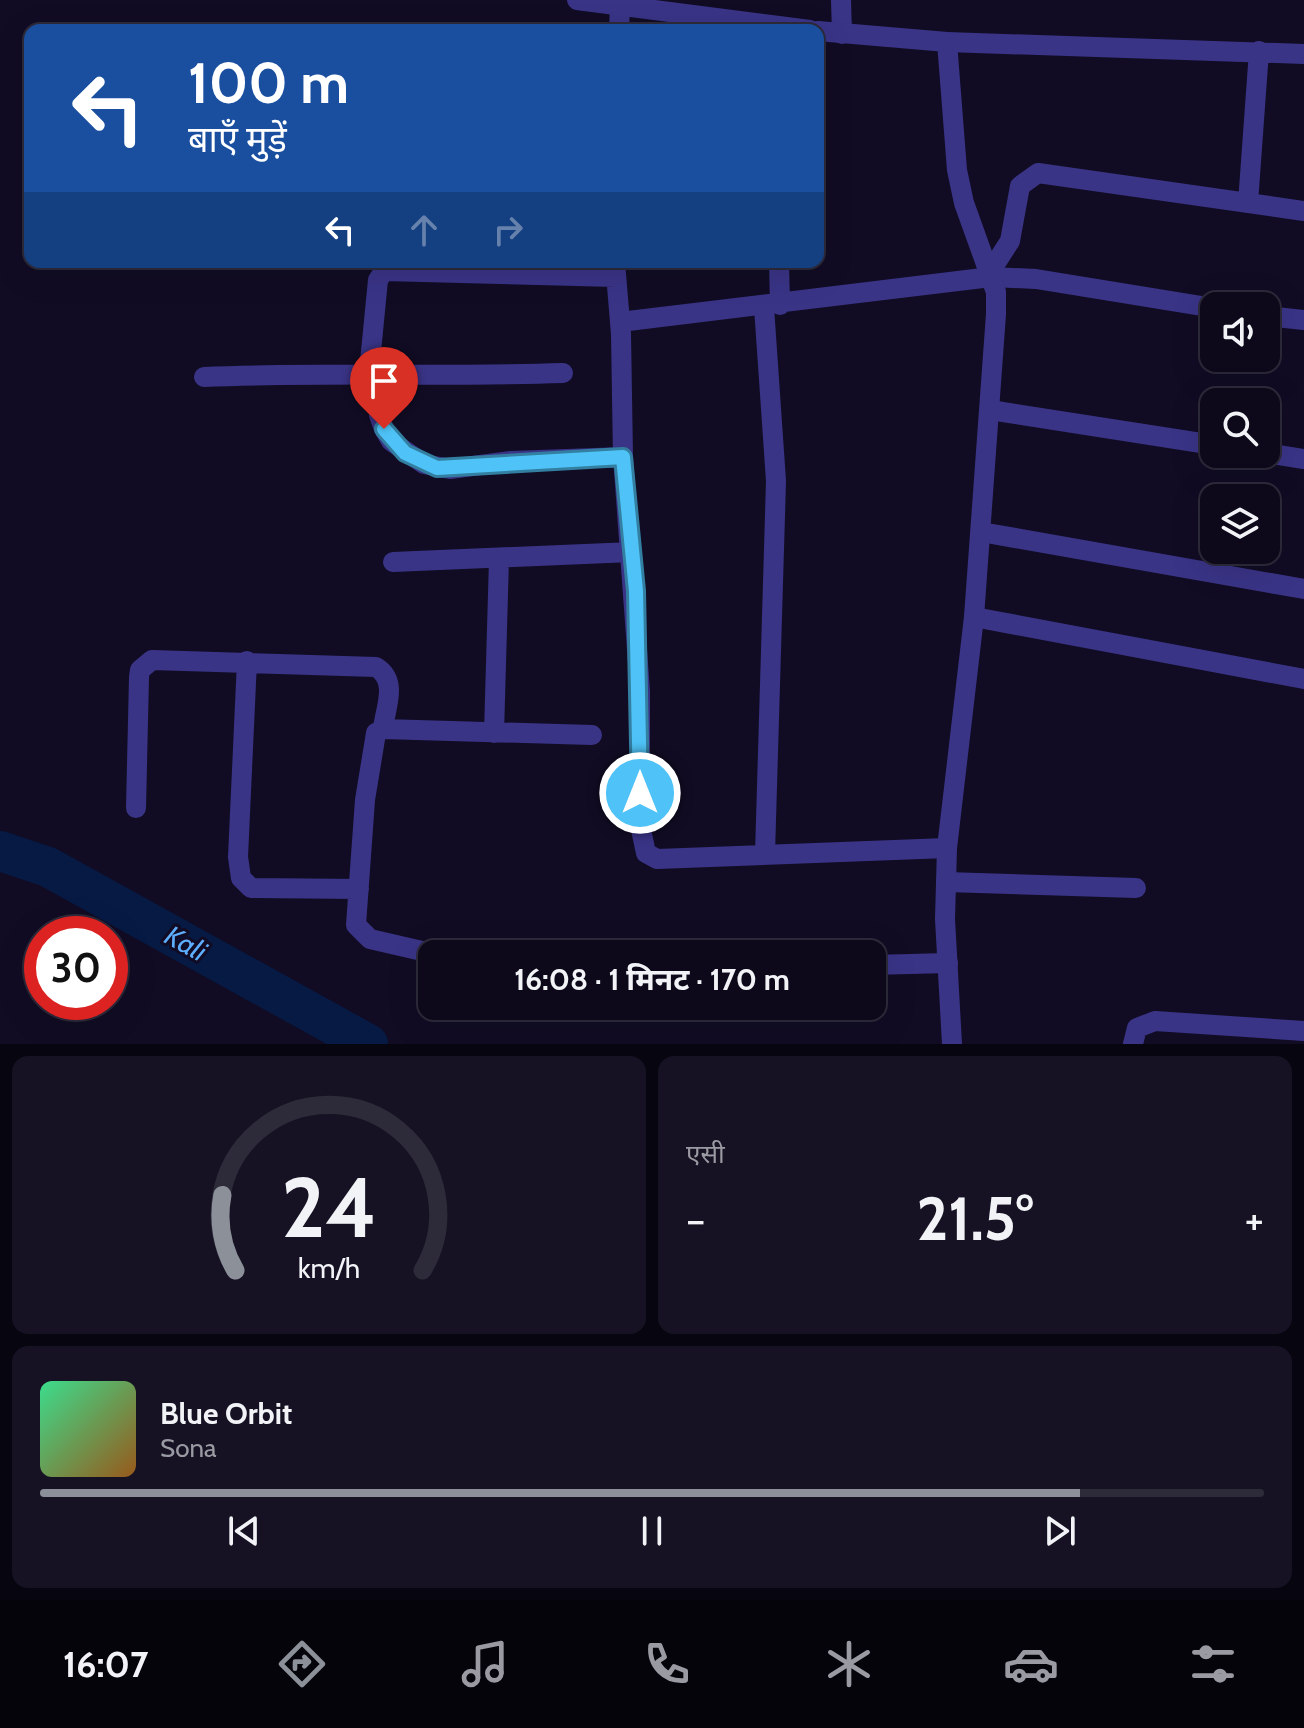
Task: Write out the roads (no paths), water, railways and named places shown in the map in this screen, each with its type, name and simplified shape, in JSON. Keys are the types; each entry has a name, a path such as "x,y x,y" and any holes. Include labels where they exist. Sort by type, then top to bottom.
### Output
{"street":[{"path":"577,0 746,24"},
{"path":"841,0 842,34"},
{"path":"619,24 620,6"},
{"path":"824,32 947,42 1304,54"},
{"path":"947,42 957,170 964,203 991,275 996,314 974,617 947,848 952,1044"},
{"path":"1248,203 1259,51"},
{"path":"991,275 1010,241 1020,186 1038,173 1304,211"},
{"path":"765,854 776,481 772,306 778,268"},
{"path":"623,457 511,461 450,469 424,464 391,441 379,415 375,372 378,280 384,271 615,270 620,322 623,457 640,691 640,825 644,849 657,859 947,848"},
{"path":"620,322 772,306 991,275 1036,279 1200,306"},
{"path":"1280,317 1304,320"},
{"path":"204,377 375,372 462,377 563,373"},
{"path":"990,410 1200,443"},
{"path":"1280,455 1304,459"},
{"path":"981,532 1304,589"},
{"path":"393,562 632,552"},
{"path":"494,733 499,559"},
{"path":"974,617 1304,679"},
{"path":"136,808 140,670 152,660 379,668 390,692 383,729 374,739 355,921 363,935 418,950"},
{"path":"247,661 238,857 241,878 251,888 359,889"},
{"path":"383,729 592,735"},
{"path":"946,882 1136,888"},
{"path":"886,965 948,963"},
{"path":"1133,1044 1137,1028 1155,1021 1304,1031"}],"waterway":[{"name":"Kali","path":"0,851 48,867 368,1044"}]}
